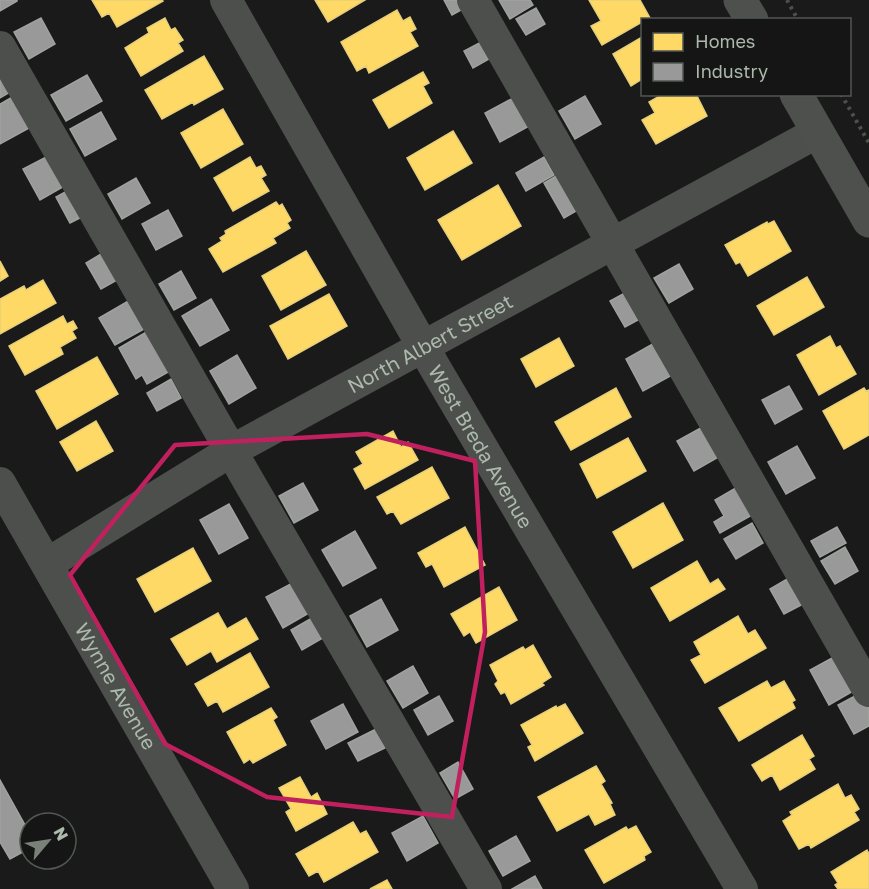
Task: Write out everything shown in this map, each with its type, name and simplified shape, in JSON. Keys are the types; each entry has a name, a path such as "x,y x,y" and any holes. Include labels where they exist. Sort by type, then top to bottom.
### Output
{"main road":[{"path":"740,0 751,18"},
{"path":"797,96 869,220"}],"street":[{"name":"West Breda Avenue","path":"226,0 423,346 742,889"},
{"path":"473,0 869,691"},
{"path":"0,47 231,451 486,889"},
{"name":"North Albert Street","path":"47,564 231,451 818,132"},
{"name":"Wynne Avenue","path":"0,483 233,889"}],"path":[{"path":"787,0 797,18"},
{"path":"842,96 869,143"}],"highlighted area":[{"path":"367,434 475,461 485,632 452,817 267,797 165,744 70,575 175,445"}],"building: Homes":[{"path":"92,0 163,1 117,27 109,13 102,17"},
{"path":"315,0 365,0 328,22"},
{"path":"589,0 640,0 650,18 641,18 641,23 602,45 591,26 601,21"},
{"path":"397,10 403,21 410,17 416,29 410,32 418,46 369,73 366,66 357,71 341,42"},
{"path":"165,18 171,30 175,28 183,40 178,43 183,51 141,76 125,48 149,33 147,28"},
{"path":"641,38 641,80 631,86 613,54"},
{"path":"204,56 223,89 162,119 145,90"},
{"path":"423,72 429,83 423,86 432,103 389,128 373,100"},
{"path":"660,96 697,96 707,116 656,144 642,120 655,113 649,102"},
{"path":"223,109 243,144 201,168 181,133"},
{"path":"453,131 472,163 425,190 407,158"},
{"path":"250,157 256,168 261,166 266,175 261,178 269,191 233,211 214,178"},
{"path":"498,185 521,226 462,260 438,220"},
{"path":"276,202 279,206 282,204 291,220 287,223 290,228 273,238 276,243 223,272 209,249 222,241 220,238 226,234 225,231"},
{"path":"774,221 791,251 748,276 740,262 736,264 725,245 767,222 768,224"},
{"path":"306,251 326,285 281,310 262,276"},
{"path":"0,261 8,276 0,281"},
{"path":"807,277 824,307 774,335 757,306"},
{"path":"43,280 56,303 0,334 0,299 24,286 26,290"},
{"path":"329,294 347,326 288,359 270,326"},
{"path":"63,316 67,324 73,321 77,328 72,331 76,338 60,347 63,354 25,375 9,346"},
{"path":"830,336 836,348 840,346 856,374 819,395 797,355"},
{"path":"559,338 574,366 536,387 521,359"},
{"path":"97,357 118,394 57,429 36,391"},
{"path":"616,388 631,417 571,450 555,422"},
{"path":"864,388 866,391 869,390 869,435 844,449 823,411"},
{"path":"96,421 113,451 77,471 60,442"},
{"path":"393,431 401,447 408,442 418,460 365,489 354,469 363,464 356,452"},
{"path":"628,438 646,471 597,498 580,464"},
{"path":"432,467 449,498 401,524 393,511 387,514 377,497"},
{"path":"663,503 683,540 633,568 613,532"},
{"path":"465,527 485,565 444,587 432,564 426,567 418,553"},
{"path":"193,548 211,581 155,612 137,579"},
{"path":"697,561 710,584 718,579 725,589 670,621 651,588"},
{"path":"499,587 517,620 476,643 470,632 464,636 451,614"},
{"path":"218,613 227,629 246,618 258,639 217,662 211,651 187,665 171,639"},
{"path":"738,616 748,634 755,630 766,648 705,683 691,660 701,655 694,642"},
{"path":"533,645 551,677 542,683 544,685 511,704 505,692 501,694 495,684 498,681 490,665 523,647 525,650"},
{"path":"250,653 269,687 223,712 217,701 208,706 195,684"},
{"path":"767,681 771,688 784,681 795,700 792,702 795,708 739,741 719,708"},
{"path":"565,704 583,733 535,761 528,747 532,745 521,725 556,706 557,708"},
{"path":"271,708 277,717 273,720 286,745 253,763 250,759 244,763 227,732"},
{"path":"802,735 814,756 809,759 815,769 780,790 772,775 762,781 752,765"},
{"path":"596,766 605,781 601,784 612,803 610,804 615,815 595,825 589,814 557,831 538,797"},
{"path":"300,777 311,797 317,793 327,814 296,831 286,812 291,809 279,788"},
{"path":"838,784 845,798 851,795 859,809 854,812 859,820 811,848 809,844 799,849 783,821 792,815 790,812"},
{"path":"353,822 360,834 366,831 378,852 324,882 318,871 309,876 296,854"},
{"path":"636,826 651,852 644,856 645,860 604,883 585,850 626,827 628,830"},
{"path":"867,850 869,889 838,889 835,885 838,883 831,872"},
{"path":"387,880 392,889 370,889"}],"building: Industry":[{"path":"0,0 17,0 17,1 0,11"},
{"path":"444,0 469,0 472,4 452,15"},
{"path":"499,0 530,0 533,5 510,19"},
{"path":"536,8 545,24 526,35 516,19"},
{"path":"41,18 55,44 29,59 14,32"},
{"path":"487,39 496,55 473,68 464,51"},
{"path":"0,65 17,88 0,98"},
{"path":"87,75 102,101 66,121 51,95"},
{"path":"14,96 31,127 0,144 0,104"},
{"path":"585,96 601,124 575,139 559,111"},
{"path":"515,97 531,125 500,142 485,113"},
{"path":"101,112 116,139 85,156 70,129"},
{"path":"52,154 68,184 40,200 23,169"},
{"path":"544,157 554,175 526,191 516,173"},
{"path":"563,172 583,207 564,218 544,183"},
{"path":"136,178 150,203 122,219 108,194"},
{"path":"76,186 90,213 70,223 56,197"},
{"path":"168,210 182,236 156,250 142,224"},
{"path":"111,248 126,275 101,289 86,263"},
{"path":"679,264 693,289 669,303 654,278"},
{"path":"181,271 196,298 174,310 159,284"},
{"path":"634,288 649,314 625,327 610,301"},
{"path":"211,299 229,330 200,346 182,316"},
{"path":"130,300 146,328 115,345 99,318"},
{"path":"148,331 170,371 147,384 142,375 136,379 119,348"},
{"path":"665,337 683,369 643,391 626,359"},
{"path":"237,355 256,388 229,404 210,371"},
{"path":"171,379 181,398 157,411 147,393"},
{"path":"789,386 802,409 775,424 762,400"},
{"path":"706,425 722,455 694,471 677,441"},
{"path":"797,446 815,478 786,494 768,462"},
{"path":"746,482 761,510 720,533 714,522 724,516 715,500"},
{"path":"303,483 318,510 294,523 279,496"},
{"path":"229,504 248,538 219,554 200,520"},
{"path":"752,523 763,543 736,559 724,539"},
{"path":"837,527 846,543 820,557 811,541"},
{"path":"355,531 376,568 343,586 322,550"},
{"path":"845,547 858,571 835,584 821,561"},
{"path":"794,575 809,601 784,614 770,589"},
{"path":"300,579 316,609 283,628 266,597"},
{"path":"381,599 398,630 367,647 350,616"},
{"path":"317,615 328,635 302,650 291,630"},
{"path":"843,652 862,686 829,705 810,670"},
{"path":"413,666 428,693 403,708 387,681"},
{"path":"868,689 869,726 854,734 838,705"},
{"path":"439,696 453,721 428,735 414,710"},
{"path":"343,704 358,732 326,749 311,721"},
{"path":"376,729 385,748 358,761 348,743"},
{"path":"458,762 473,789 455,799 440,773"},
{"path":"0,780 18,812 18,855 10,859 0,842"},
{"path":"423,816 438,843 407,861 392,833"},
{"path":"516,836 530,861 503,876 489,851"},
{"path":"535,876 542,889 512,889"}]}
